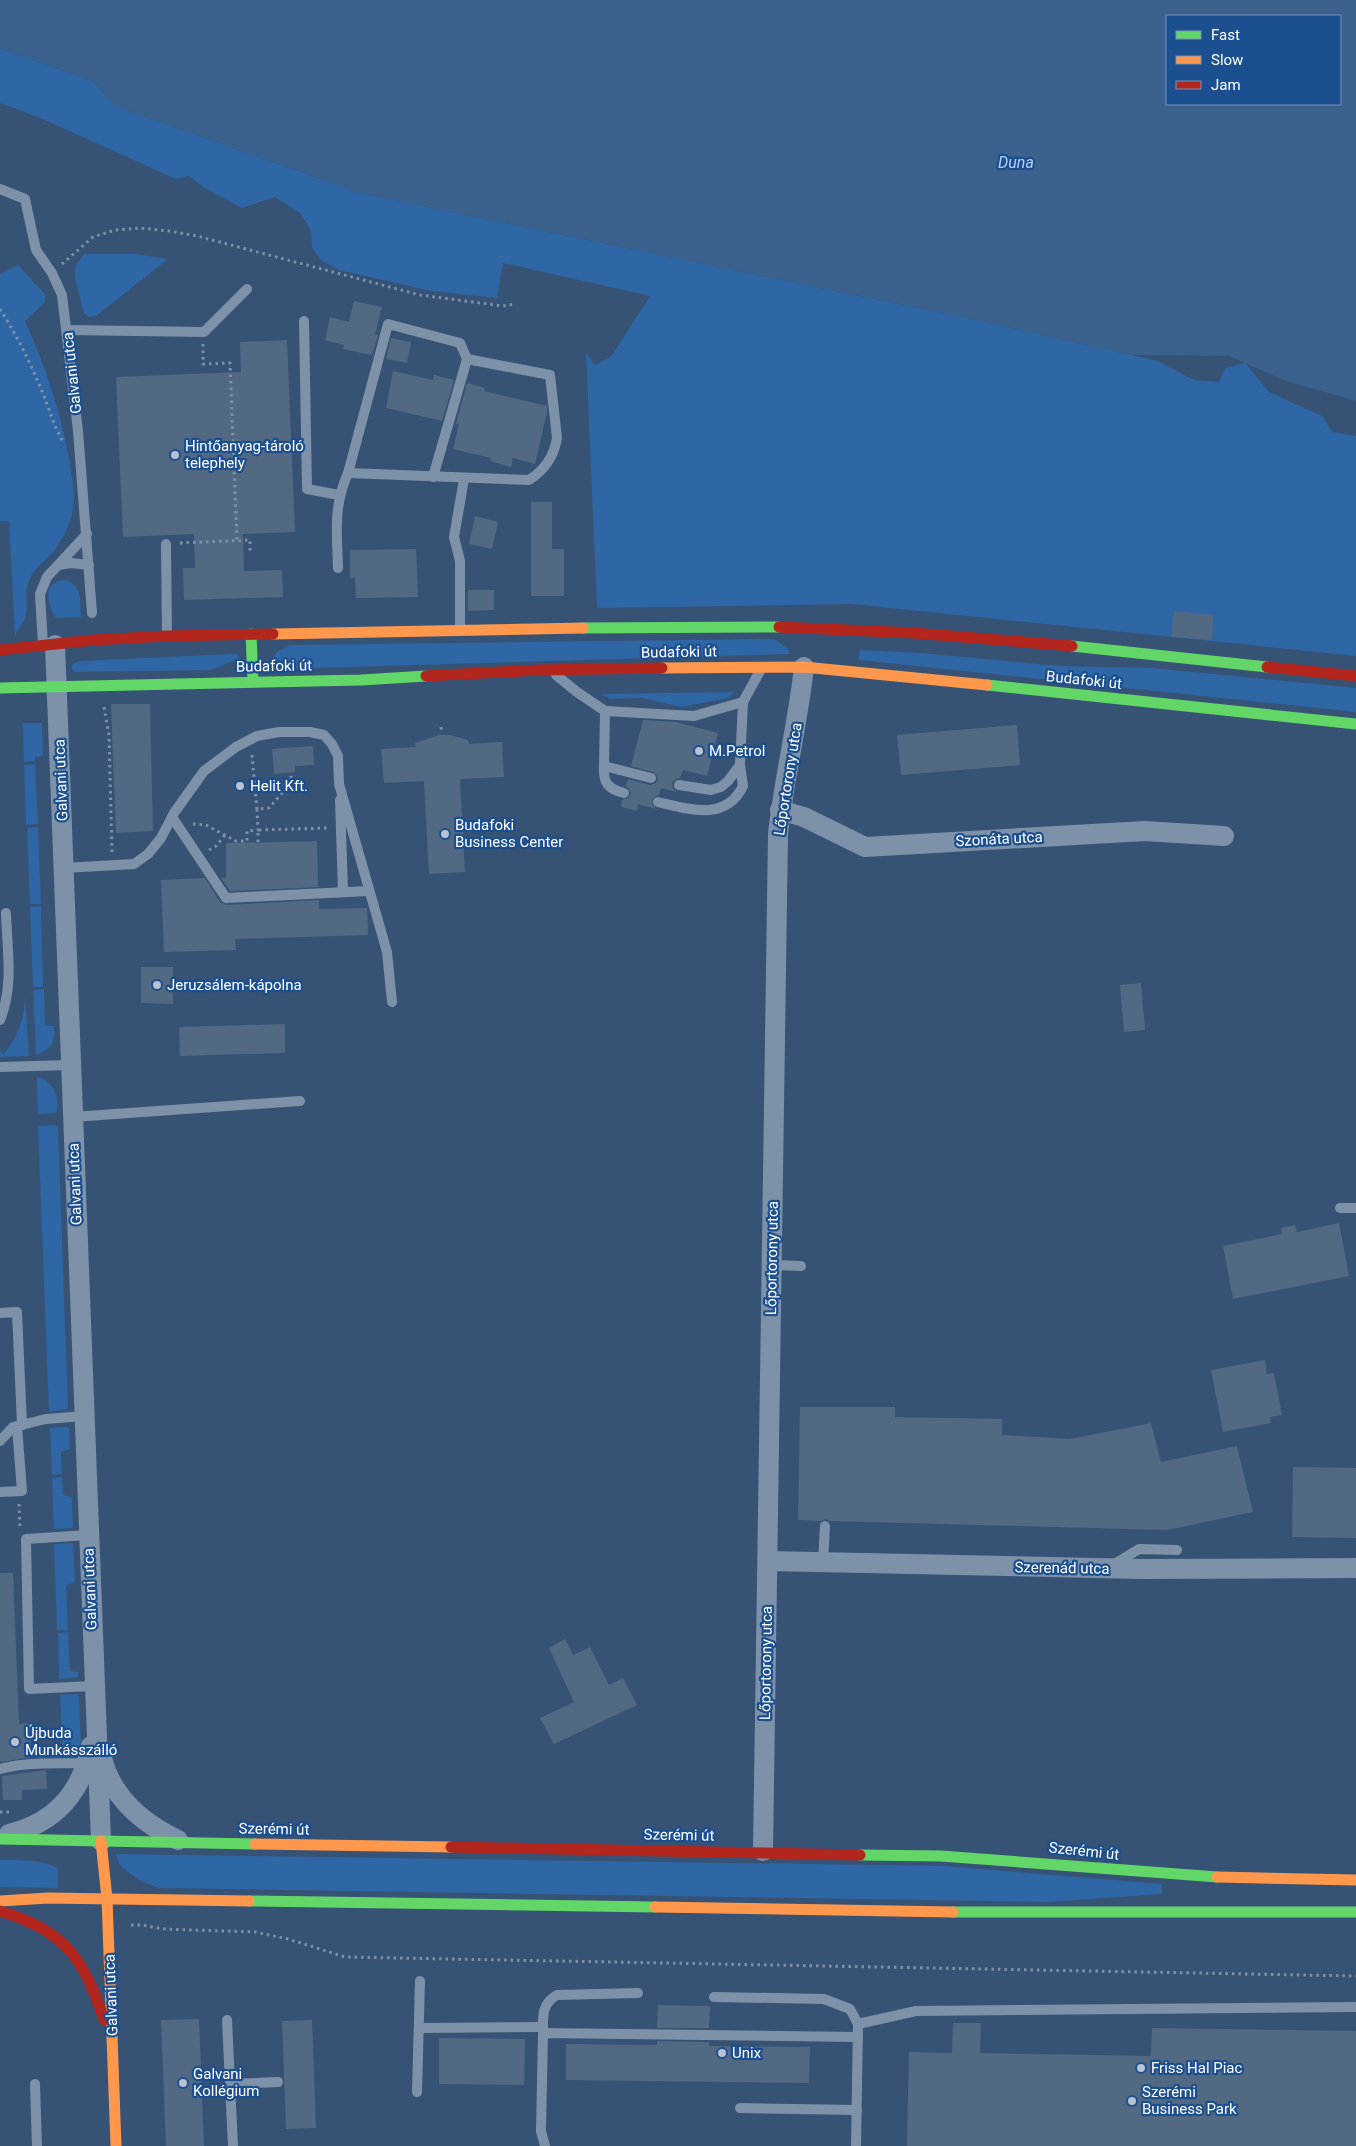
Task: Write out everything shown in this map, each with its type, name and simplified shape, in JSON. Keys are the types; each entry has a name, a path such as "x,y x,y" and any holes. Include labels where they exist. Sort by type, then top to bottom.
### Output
{"main road":[{"name":"Budafoki út","path":"0,650 167,636 460,632 576,628 811,627 940,634 1356,676"},
{"path":"808,643 811,627"},
{"path":"251,634 252,681"},
{"name":"Budafoki út","path":"0,688 57,685 416,678 550,670 763,666 805,663 1356,724"},
{"name":"Szerémi út","path":"0,1837 184,1843 941,1856 1234,1878 1356,1880"},
{"name":"Galvani utca","path":"101,1841 107,1899 116,2146"},
{"path":"0,1900 48,1898 1000,1913 1356,1912"},
{"path":"0,1911 37,1922 70,1948 84,1970 100,2006 113,2052"}],"street":[{"name":"Galvani utca","path":"49,645 57,685 95,1724 101,1841"},
{"name":"Lőportorony utca","path":"763,1852 778,834 780,810 805,663"},
{"name":"Szonáta utca","path":"780,810 804,818 865,847 1145,831 1224,836"},
{"name":"Szerenád utca","path":"768,1561 1108,1569 1356,1568"},
{"name":"Galvani utca","path":"0,1837 32,1827 57,1811 74,1788 87,1763 95,1724"},
{"name":"Galvani utca","path":"95,1724 103,1761 120,1797 137,1816 159,1831 184,1843"}],"lane":[{"name":"Galvani utca","path":"0,189 25,199 36,250 52,273 62,295 68,330 80,455 92,613"},
{"path":"68,330 204,332 247,289"},
{"path":"304,321 307,489 340,495"},
{"path":"338,568 337,508 388,324 460,342 467,359 433,477"},
{"path":"348,473 464,479 529,480 541,471 556,447 557,438 550,375 467,359"},
{"path":"460,632 460,560 454,538 464,479"},
{"name":"Galvani utca","path":"49,645 40,594 48,577 87,534"},
{"path":"166,544 167,636"},
{"path":"58,565 71,563 89,565"},
{"path":"658,802 696,811 720,808 734,800 743,786 740,765 743,702 763,666"},
{"path":"550,670 577,692 605,711 694,716 743,702"},
{"path":"605,711 605,782 609,788 624,793"},
{"path":"64,868 134,864 148,854 162,838 204,771 236,747 257,736 279,732 310,732 324,735 332,744 338,756 343,892"},
{"path":"679,785 711,790 720,787 740,765"},
{"path":"604,766 651,778"},
{"path":"339,784 387,952 392,1002"},
{"path":"173,820 226,898 369,891"},
{"path":"0,1020 5,1007 8,983 6,913"},
{"path":"0,1067 71,1065"},
{"path":"73,1117 300,1101"},
{"path":"1340,1208 1356,1208"},
{"path":"772,1265 802,1266"},
{"path":"0,1313 17,1312 22,1491 0,1492"},
{"path":"0,1441 14,1427 20,1425 84,1416"},
{"path":"823,1563 825,1526"},
{"path":"88,1535 26,1539 29,1689 94,1686"},
{"path":"1108,1569 1139,1549 1177,1550"},
{"path":"0,1769 10,1766 87,1763"},
{"path":"417,2092 420,1981"},
{"path":"545,2146 541,2131 544,2007 551,1998 557,1995 638,1993"},
{"path":"714,1997 824,1999 850,2009 858,2024 856,2146"},
{"path":"858,2024 916,2011 1356,2007"},
{"path":"227,2020 232,2146"},
{"path":"419,2028 858,2037"},
{"path":"230,2084 278,2082"},
{"path":"35,2084 36,2146"},
{"path":"740,2108 856,2110"}],"path":[{"path":"52,273 93,237 116,230 140,228 197,236 420,295 503,306 515,304"},
{"path":"0,309 14,332 42,390 56,431 70,452 80,455"},
{"path":"204,332 203,364 230,363 237,540"},
{"path":"166,544 250,540 250,551"},
{"path":"103,704 109,735 112,865"},
{"path":"441,727 442,733"},
{"path":"251,739 258,842"},
{"path":"257,809 269,808 289,785 292,772"},
{"path":"173,820 206,824 236,842 247,841 247,831 341,827"},
{"path":"198,856 216,846 225,835"},
{"path":"12,1503 19,1503 20,1534"},
{"path":"108,1925 142,1925 163,1929 255,1932 288,1938 306,1946 345,1957 1356,1976"}],"shaded area":[{"path":"0,48 95,82 113,105 360,193 972,319 1158,361 1194,380 1219,382 1225,368 1245,363 1269,392 1322,416 1332,432 1356,436 1356,656 852,604 597,608 586,353 595,365 611,357 650,296 503,263 497,298 431,291 339,270 322,261 312,247 311,230 300,213 275,197 242,208 203,187 189,176 176,179 38,117 0,103"},
{"path":"84,254 136,254 168,259 96,316 89,317 84,313 75,279 75,267"},
{"path":"18,265 45,294 45,302 25,321 45,371 61,423 71,472 74,501 71,520 62,539 31,576 27,589 26,615 15,635 9,521 0,521 0,274"},
{"path":"66,580 78,590 81,617 56,618 50,607 48,600 49,588 57,581"},
{"path":"774,639 787,648 790,654 280,669 273,659 276,653 290,645"},
{"path":"860,650 921,653 1060,666 1152,668 1356,688 1356,712 859,660"},
{"path":"237,654 239,658 212,670 75,672 71,669 73,664 80,661"},
{"path":"734,692 728,698 681,707 643,698 610,699 601,694"},
{"path":"23,723 42,723 43,756 35,757 35,761 24,762"},
{"path":"35,764 38,824 26,825 24,765"},
{"path":"38,827 41,904 30,904 27,828"},
{"path":"41,906 43,987 33,987 30,907"},
{"path":"44,989 45,1026 54,1026 54,1037 52,1044 46,1050 36,1055 33,990"},
{"path":"25,992 29,1056 0,1057 0,1051 4,1054 20,1025 24,1009"},
{"path":"37,1077 47,1082 54,1091 57,1102 56,1113 38,1114"},
{"path":"55,1125 58,1127 68,1407 67,1409 49,1412 38,1126"},
{"path":"50,1428 69,1428 70,1449 61,1452 62,1474 52,1475"},
{"path":"62,1477 63,1495 72,1497 73,1526 71,1528 54,1529 52,1478"},
{"path":"54,1544 73,1544 75,1582 66,1585 68,1630 57,1630"},
{"path":"68,1632 70,1671 78,1672 78,1677 59,1679 58,1633"},
{"path":"77,1694 79,1696 81,1747 75,1754 63,1756 60,1695"},
{"path":"116,1854 945,1866 1162,1884 1162,1894 1048,1902 159,1888 140,1880 126,1871 121,1866"},
{"path":"0,1860 37,1862 58,1868 58,1888 0,1887"}],"water":[{"name":"Duna","path":"0,0 1356,0 1356,401 1286,381 1229,356 1130,355 972,319 360,193 113,105 95,82 0,48"}],"building":[{"path":"354,301 382,307 375,334 378,335 372,355 343,349 344,345 325,340 330,317 349,322"},
{"path":"391,338 411,342 407,363 386,359"},
{"path":"287,340 295,532 243,534 244,571 282,570 283,597 184,600 183,568 195,568 194,534 123,537 116,377 241,372 240,342"},
{"path":"393,371 433,380 434,375 454,380 442,421 386,408"},
{"path":"467,383 485,388 484,391 547,406 535,464 513,458 511,467 490,461 491,458 453,449 459,424 456,424"},
{"path":"531,502 552,502 552,549 564,549 564,596 531,596"},
{"path":"475,516 498,522 492,549 469,544"},
{"path":"416,549 418,597 356,598 355,578 350,578 350,550"},
{"path":"468,590 494,590 494,610 468,611"},
{"path":"1174,611 1214,615 1212,640 1171,637"},
{"path":"111,704 150,704 153,831 116,833"},
{"path":"643,720 676,722 718,733 707,776 683,770 680,778 672,783 673,788 677,792 661,788 659,795 652,800 652,804 656,809 638,804 637,811 621,807 622,800 628,798 631,794 626,786 628,779 650,785 656,783 658,779 653,772 631,766"},
{"path":"1017,725 1020,765 901,775 897,735"},
{"name":"Budafoki Business Center","path":"439,735 450,735 468,740 469,744 502,742 504,777 460,779 465,872 429,874 424,781 384,783 381,749 416,747 415,743"},
{"path":"313,746 314,765 295,766 295,772 274,774 272,749"},
{"path":"317,841 318,887 230,891 221,878 226,878 226,843"},
{"path":"205,878 220,902 226,905 319,900 319,909 367,908 368,935 235,939 236,950 164,952 161,880"},
{"name":"Jeruzsálem-kápolna","path":"141,967 173,967 173,1004 141,1003"},
{"path":"1141,983 1145,1030 1124,1032 1120,985"},
{"path":"285,1024 285,1053 180,1056 179,1027"},
{"path":"1339,1223 1349,1276 1233,1299 1223,1246 1282,1234 1281,1228 1295,1225 1297,1232"},
{"path":"1265,1360 1267,1374 1274,1373 1282,1415 1270,1417 1271,1423 1223,1432 1211,1370"},
{"path":"800,1407 895,1407 895,1417 1002,1419 1002,1435 1070,1439 1151,1423 1161,1462 1237,1446 1253,1512 1167,1530 830,1521 825,1519 821,1521 798,1520"},
{"path":"1293,1467 1356,1468 1356,1538 1292,1537"},
{"path":"0,1573 13,1573 19,1724 30,1723 31,1757 2,1762 0,1761"},
{"path":"565,1639 573,1655 590,1647 609,1685 623,1678 637,1705 554,1744 540,1718 574,1702 549,1648"},
{"path":"46,1770 47,1789 22,1790 22,1800 3,1800 2,1776"},
{"path":"658,2005 710,2006 709,2028 657,2028"},
{"name":"Galvani Kollégium","path":"199,2019 204,2146 166,2146 161,2020"},
{"path":"312,2020 316,2128 286,2129 282,2021"},
{"name":"Szerémi Business Park","path":"953,2023 981,2023 980,2053 1151,2056 1152,2028 1356,2031 1356,2146 907,2146 909,2052 952,2053"},
{"path":"439,2038 525,2039 524,2085 439,2084"},
{"path":"657,2041 709,2042 709,2046 810,2047 809,2083 566,2080 566,2044 657,2045"}],"traffic: fast":[{"path":"583,628 779,627"},
{"path":"251,634 253,681"},
{"path":"1072,646 1267,667"},
{"path":"0,688 361,680 426,676"},
{"path":"987,685 1356,724"},
{"path":"0,1839 255,1844"},
{"path":"860,1855 941,1856 1217,1877"},
{"path":"249,1901 655,1907"},
{"path":"953,1912 1356,1912"}],"traffic: slow":[{"path":"273,634 583,628"},
{"path":"662,668 804,667 987,685"},
{"path":"101,1841 107,1899 116,2146"},
{"path":"255,1844 451,1847"},
{"path":"1217,1877 1356,1880"},
{"path":"0,1901 48,1898 249,1901"},
{"path":"655,1907 953,1912"}],"traffic: jam":[{"path":"779,627 914,633 1072,646"},
{"path":"0,650 93,640 167,636 273,634"},
{"path":"1267,667 1356,676"},
{"path":"426,676 539,670 662,668"},
{"path":"451,1847 860,1855"},
{"path":"0,1911 41,1928 68,1949 88,1979 104,2020"}],"place":[{"name":"Hintőanyag-tároló telephely","path":"175,455"},
{"name":"M.Petrol","path":"699,751"},
{"name":"Helit Kft.","path":"240,786"},
{"name":"Budafoki Business Center","path":"445,834"},
{"name":"Jeruzsálem-kápolna","path":"157,985"},
{"name":"Újbuda Munkásszálló","path":"15,1742"},
{"name":"Unix","path":"722,2053"},
{"name":"Friss Hal Piac","path":"1141,2068"},
{"name":"Galvani Kollégium","path":"183,2083"},
{"name":"Szerémi Business Park","path":"1132,2101"}]}
